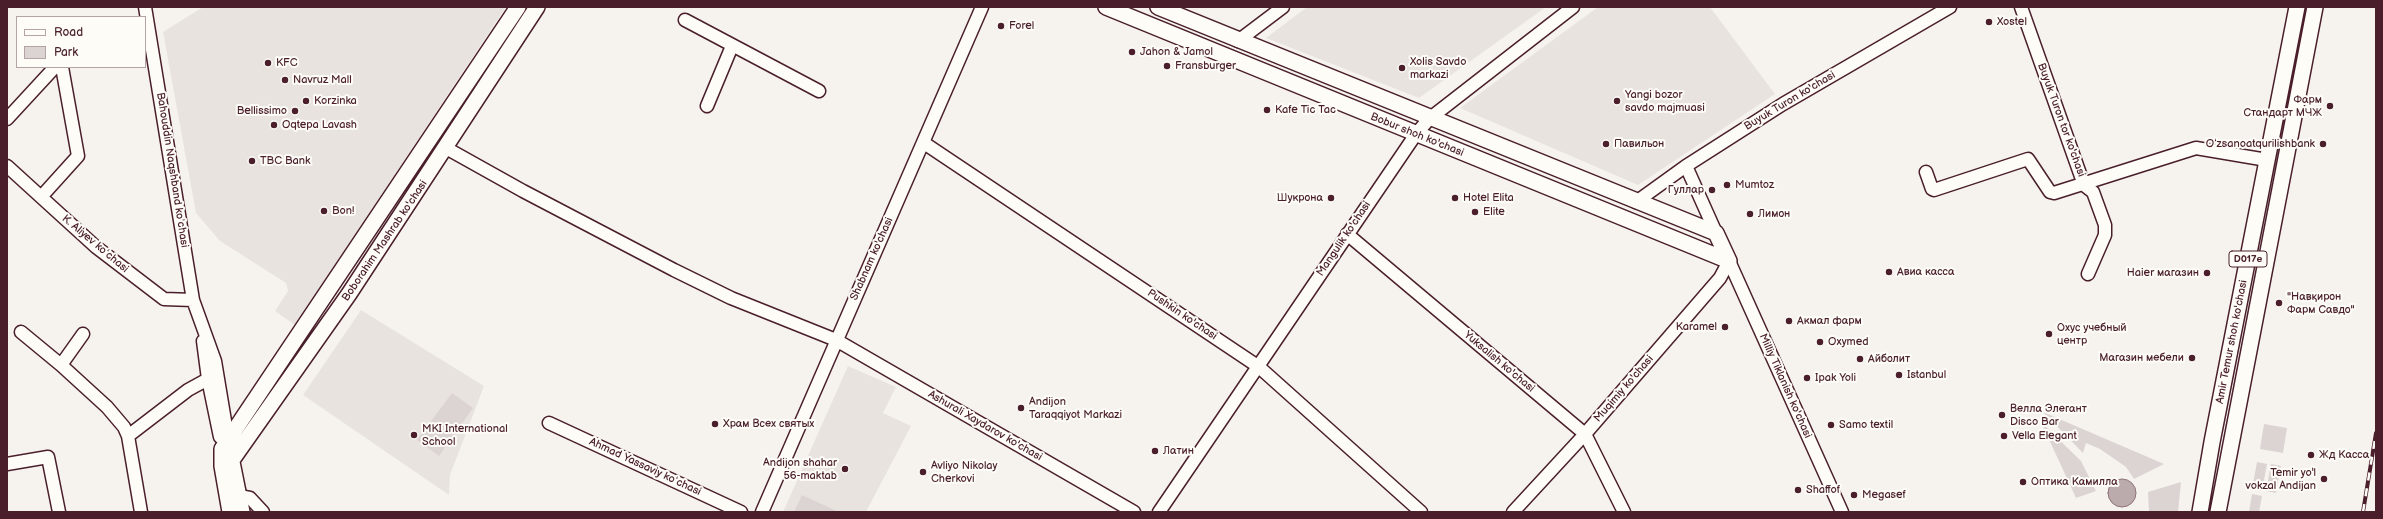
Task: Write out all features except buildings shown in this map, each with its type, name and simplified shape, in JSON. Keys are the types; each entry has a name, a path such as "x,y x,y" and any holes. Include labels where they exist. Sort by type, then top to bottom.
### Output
{"main road":[{"name":"Boborahim Mashrab ko'chasi","path":"225,444 518,7"},
{"name":"Boborahim Mashrab ko'chasi","path":"227,463 349,294 537,7"},
{"name":"Bobur shoh ko'chasi","path":"1106,7 1729,261"},
{"name":"Bobur shoh ko'chasi","path":"1158,7 1429,119 1716,233"},
{"name":"Amir Temur shoh ko'chasi","path":"2200,512 2212,442 2297,7"},
{"name":"Amir Temur shoh ko'chasi","path":"2218,512 2229,445 2315,7"},
{"path":"469,81 483,90"},
{"path":"1716,233 1729,261"},
{"path":"2212,442 2229,445"},
{"path":"225,444 230,512"},
{"path":"227,463 240,496 242,512"}],"street":[{"name":"Shabnam ko'chasi","path":"762,512 982,7"},
{"path":"1238,41 1283,7"},
{"name":"Mangulik ko'chasi","path":"1159,512 1416,134 1429,119 1573,7"},
{"name":"Buyuk Turon ko'chasi","path":"1636,202 1686,166 1783,104 1950,7"},
{"name":"Buyuk Turon tor ko'chasi","path":"2021,7 2084,185 2093,192 2105,225 2105,235 2088,274"},
{"path":"685,20 819,91"},
{"name":"Bahouddin Naqshband koʻchasi","path":"146,25 193,300 203,332"},
{"path":"707,106 732,46"},
{"path":"7,119 54,68"},
{"path":"41,197 78,156 62,68"},
{"name":"Pushkin ko'chasi","path":"924,143 1259,367 1421,512"},
{"name":"Ashurali Xaydarov ko'chasi","path":"446,148 523,191 674,270 731,298 836,340 1134,512"},
{"path":"1926,172 1932,189 1934,190 2028,159 2052,193 2084,185 2196,148 2267,160"},
{"name":"K. Aliyev koʻchasi","path":"7,166 96,247 164,298 193,300"},
{"path":"1686,166 1716,233"},
{"name":"Yuksalish ko'chasi","path":"1347,234 1585,434 1624,512"},
{"name":"Muqimiy ko'chasi","path":"1513,512 1585,434 1720,278 1729,261"},
{"name":"Milliy Tiklanish ko'chasi","path":"1729,261 1842,512"},
{"path":"21,332 61,365 107,407 124,427 128,436 141,512"},
{"path":"203,332 215,361 225,444"},
{"path":"203,332 208,379 225,444"},
{"path":"61,365 84,334"},
{"path":"128,436 188,390 208,379"},
{"name":"Ahmad Yassaviy koʻchasi","path":"549,423 741,512"},
{"path":"7,464 48,456 59,512"},
{"path":"240,496 250,498 263,512"}],"shaded area":[{"name":"Navruz Mall","path":"203,7 506,7 295,325 275,311 288,291 286,283 220,241 196,213 163,32"},
{"name":"Xolis Savdo markazi","path":"1307,7 1546,7 1419,98 1266,38"},
{"name":"Yangi bozor savdo majmuasi","path":"1598,7 1710,7 1775,94 1638,185 1460,108"},
{"name":"MKI International School","path":"361,310 484,386 450,475 449,495 303,395"},
{"name":"Andijon shahar 56-maktab","path":"848,366 896,387 883,413 911,426 866,512 783,512"},
{"path":"2122,479 2132,483 2136,493 2132,503 2122,507 2112,503 2108,493 2112,483"}],"green space":[{"path":"452,393 473,408 439,456 417,440"},
{"path":"2043,412 2164,464 2134,479 2126,467 2100,449 2086,443 2083,453"},
{"path":"2041,422 2081,461 2096,491 2076,498"},
{"path":"2264,424 2287,428 2283,453 2260,449"},
{"path":"2257,462 2267,464 2262,491 2252,489"},
{"path":"2271,464 2281,466 2276,493 2266,491"},
{"path":"2181,482 2178,512 2149,512 2148,492"},
{"path":"2252,494 2262,496 2259,512 2249,512"},
{"path":"802,495 839,512 794,512"}],"railway":[{"path":"2363,512 2376,433"}],"place":[{"name":"Xostel","path":"1989,22"},
{"name":"Forel","path":"1001,26"},
{"name":"Jahon & Jamol","path":"1132,52"},
{"name":"KFC","path":"268,63"},
{"name":"Fransburger","path":"1167,66"},
{"name":"Xolis Savdo markazi","path":"1402,68"},
{"name":"Navruz Mall","path":"285,80"},
{"name":"Korzinka","path":"306,101"},
{"name":"Yangi bozor savdo majmuasi","path":"1617,101"},
{"name":"Фарм Стандарт МЧЖ","path":"2330,106"},
{"name":"Kafe Tic Tac","path":"1267,110"},
{"name":"Bellissimo","path":"295,111"},
{"name":"Oqtepa Lavash","path":"274,125"},
{"name":"Павильон","path":"1606,144"},
{"name":"Oʻzsanoatqurilishbank","path":"2323,144"},
{"name":"TBC Bank","path":"252,161"},
{"name":"Mumtoz","path":"1727,185"},
{"name":"Гуллар","path":"1712,190"},
{"name":"Шукрона","path":"1331,198"},
{"name":"Hotel Elita","path":"1455,198"},
{"name":"Bon!","path":"324,211"},
{"name":"Elite","path":"1475,212"},
{"name":"Лимон","path":"1750,214"},
{"name":"Авиа касса","path":"1889,272"},
{"name":"Haier магазин","path":"2207,273"},
{"name":"\"Навқирон Фарм Савдо\"","path":"2279,303"},
{"name":"Акмал фарм","path":"1789,321"},
{"name":"Karamel","path":"1725,327"},
{"name":"Охус учебный центр","path":"2049,334"},
{"name":"Oxymed","path":"1820,342"},
{"name":"Магазин мебели","path":"2192,358"},
{"name":"Айболит","path":"1860,359"},
{"name":"Istanbul","path":"1899,375"},
{"name":"Ipak Yoli","path":"1807,378"},
{"name":"Andijon Taraqqiyot Markazi","path":"1021,408"},
{"name":"Велла Элегант Disco Bar","path":"2002,415"},
{"name":"Храм Всех святых","path":"715,424"},
{"name":"Samo textil","path":"1831,425"},
{"name":"MKI International School","path":"414,435"},
{"name":"Vella Elegant","path":"2004,436"},
{"name":"Латин","path":"1155,451"},
{"name":"Жд Касса","path":"2311,455"},
{"name":"Andijon shahar 56-maktab","path":"845,469"},
{"name":"Avliyo Nikolay Cherkovi","path":"923,472"},
{"name":"Temir yo'l vokzal Andijan","path":"2324,479"},
{"name":"Оптика Камилла","path":"2023,482"},
{"name":"Shaffof","path":"1798,490"},
{"name":"Megasef","path":"1854,495"}]}
